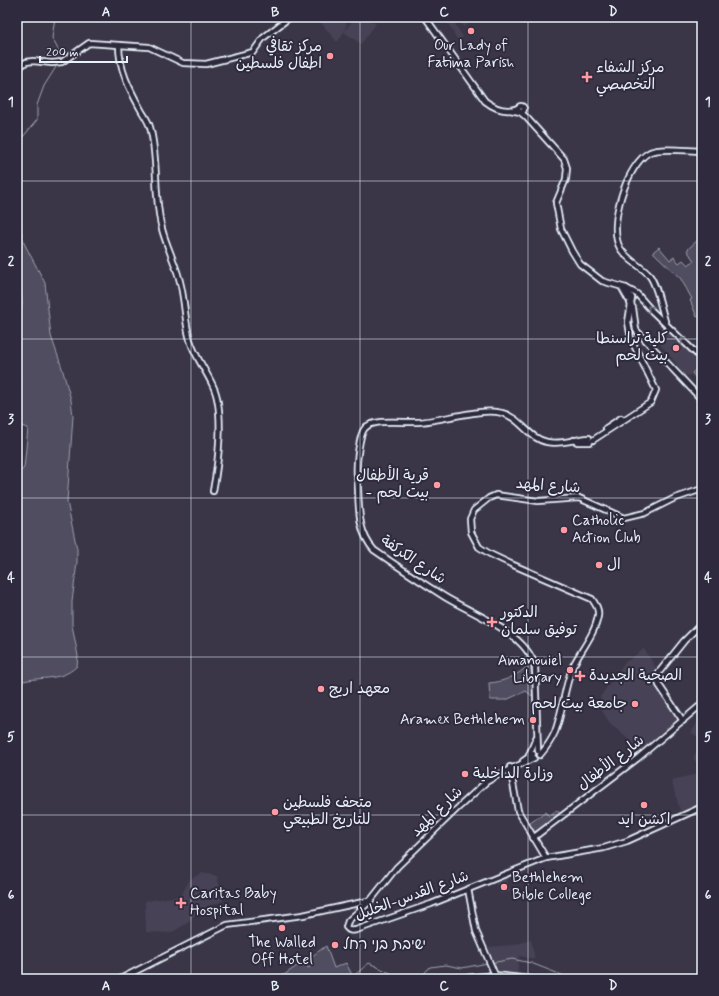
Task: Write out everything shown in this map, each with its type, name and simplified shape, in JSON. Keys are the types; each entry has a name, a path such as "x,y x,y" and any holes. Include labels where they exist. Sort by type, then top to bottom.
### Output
{"street":[{"path":"17,69 26,62 62,62 89,43 149,47 183,63 206,64 253,52 263,38 290,17"},
{"path":"425,17 485,101 498,109 519,110 523,112 524,108 532,123"},
{"path":"119,46 121,67 129,87 149,125 156,156 155,190 158,210 162,228 182,288 190,339 196,357 214,386 219,402 217,470 213,491"},
{"path":"519,110 564,159 567,168 566,179 556,203 565,240 580,264 602,281 623,287 637,294 652,311 702,359"},
{"path":"665,322 654,282 650,276 620,248 616,236 617,216 628,181 643,156 658,150 702,151"},
{"path":"623,287 630,299 636,330 702,400"},
{"path":"630,299 637,294"},
{"name":"شارع الكركفة","path":"539,753 537,737 537,684 532,657 526,648 495,624 443,596 374,550 366,539 360,519 356,469 361,435 365,427 376,422 433,421 468,414 501,412 513,419 536,438 545,442 574,440 577,442 591,439 641,406 651,395 652,390 628,336 626,313 630,299"},
{"name":"شارع المهد","path":"546,744 553,730 573,667 593,630 598,617 598,608 592,599 511,564 490,554 480,547 470,532 470,519 474,510 489,498 496,495 538,501 582,498 624,518 645,513 672,499 702,489"},
{"path":"683,721 659,685 656,676 684,641 702,623"},
{"name":"شارع المهد","path":"539,753 551,741 556,730 569,679"},
{"name":"شارع الأطفال","path":"533,838 638,758 702,704"},
{"path":"533,753 537,758 546,744 542,743 537,737"},
{"path":"537,737 533,753 509,769 518,811 546,858"},
{"name":"شارع المهد","path":"370,901 397,867 435,828 486,782 533,753"},
{"name":"شارع القدس-الخليل","path":"370,901 348,921 346,927 348,930 351,931 431,904 546,858 604,848 627,841 702,807"},
{"path":"468,889 476,931 495,975"},
{"name":"شارع القدس-الخليل","path":"121,979 227,925 303,915 370,901"},
{"path":"457,979 495,975 530,979"}],"shaded area":[{"path":"316,17 340,17 347,24 342,36 337,42"},
{"path":"355,17 366,17 376,24 361,44 344,32"},
{"path":"460,17 466,17 470,22 464,27 459,21 455,24 463,37 458,41 448,23"},
{"path":"20,200 19,222 24,243 45,283 51,336 71,400 73,416 67,502 77,549 77,562 72,602 72,625 78,656 77,666 63,675 17,683 17,475 24,468 28,428 21,426 17,421 17,409 21,395 18,351 22,304 21,285 17,274 17,205"},
{"path":"700,238 702,241 702,314 697,317 690,300 692,299 681,279 653,252 659,247 670,260 674,257 679,263 683,260 688,265 694,261 687,250"},
{"name":"كلية تراسنطا بيت لحم","path":"665,326 702,361 702,387 691,375 684,376 675,362 653,336"},
{"path":"702,364 702,384 692,373"},
{"name":"جامعة بيت لحم","path":"644,649 657,669 653,675 654,682 678,719 640,750 610,723 602,711 600,697 624,663"},
{"path":"530,664 535,694 532,696 526,691 506,700 490,700 489,683 511,677"},
{"path":"702,714 702,739 691,733"},
{"path":"702,741 702,769 693,758"},
{"path":"702,773 702,804 681,814 671,780"},
{"path":"557,810 560,814 534,833 529,824 545,812 549,816"},
{"name":"Caritas Baby Hospital","path":"202,873 217,876 223,901 210,905 196,914 186,924 171,933 146,932 145,901 181,896 190,879"},
{"name":"Bethlehem Bible College","path":"506,879 511,891 501,894 496,883"},
{"path":"531,940 535,959 519,956 517,976 502,974 496,967 487,947 513,945"},
{"path":"326,946 334,968 346,963 354,979 283,979 281,975 284,975 304,961 308,968 312,966 308,959"}],"waterway":[{"path":"55,17 52,38 60,53"},
{"path":"17,144 37,120 37,105 44,86 56,67"},
{"path":"491,963 512,959 531,963 572,979"},
{"path":"350,979 369,963 403,979"},
{"path":"419,979 430,967 446,965 462,968 488,963"}],"place":[{"name":"Our Lady of Fatima Parish","path":"471,31"},
{"name":"مركز ثقافي اطفال فلسطين","path":"330,56"},
{"name":"مركز الشفاء التخصصي","path":"587,77"},
{"name":"كلية تراسنطا بيت لحم","path":"676,348"},
{"name":"قرية الأطفال - بيت لحم","path":"437,485"},
{"name":"Catholic Action Club","path":"564,530"},
{"name":"ال","path":"599,565"},
{"name":"الدكتور توفيق سلمان","path":"492,622"},
{"name":"Amanouiel Library","path":"570,670"},
{"name":"الصحية الجديدة","path":"580,676"},
{"name":"معهد اريج","path":"321,689"},
{"name":"جامعة بيت لحم","path":"635,704"},
{"name":"Aramex Bethlehem","path":"533,720"},
{"name":"وزارة الداخلية","path":"465,774"},
{"name":"اكشن ايد","path":"644,805"},
{"name":"متحف فلسطين للتاريخ الطبيعي","path":"275,812"},
{"name":"Bethlehem Bible College","path":"504,887"},
{"name":"Caritas Baby Hospital","path":"181,903"},
{"name":"The Walled Off Hotel","path":"282,928"},
{"name":"ישיבת בני רחל","path":"335,945"}]}
